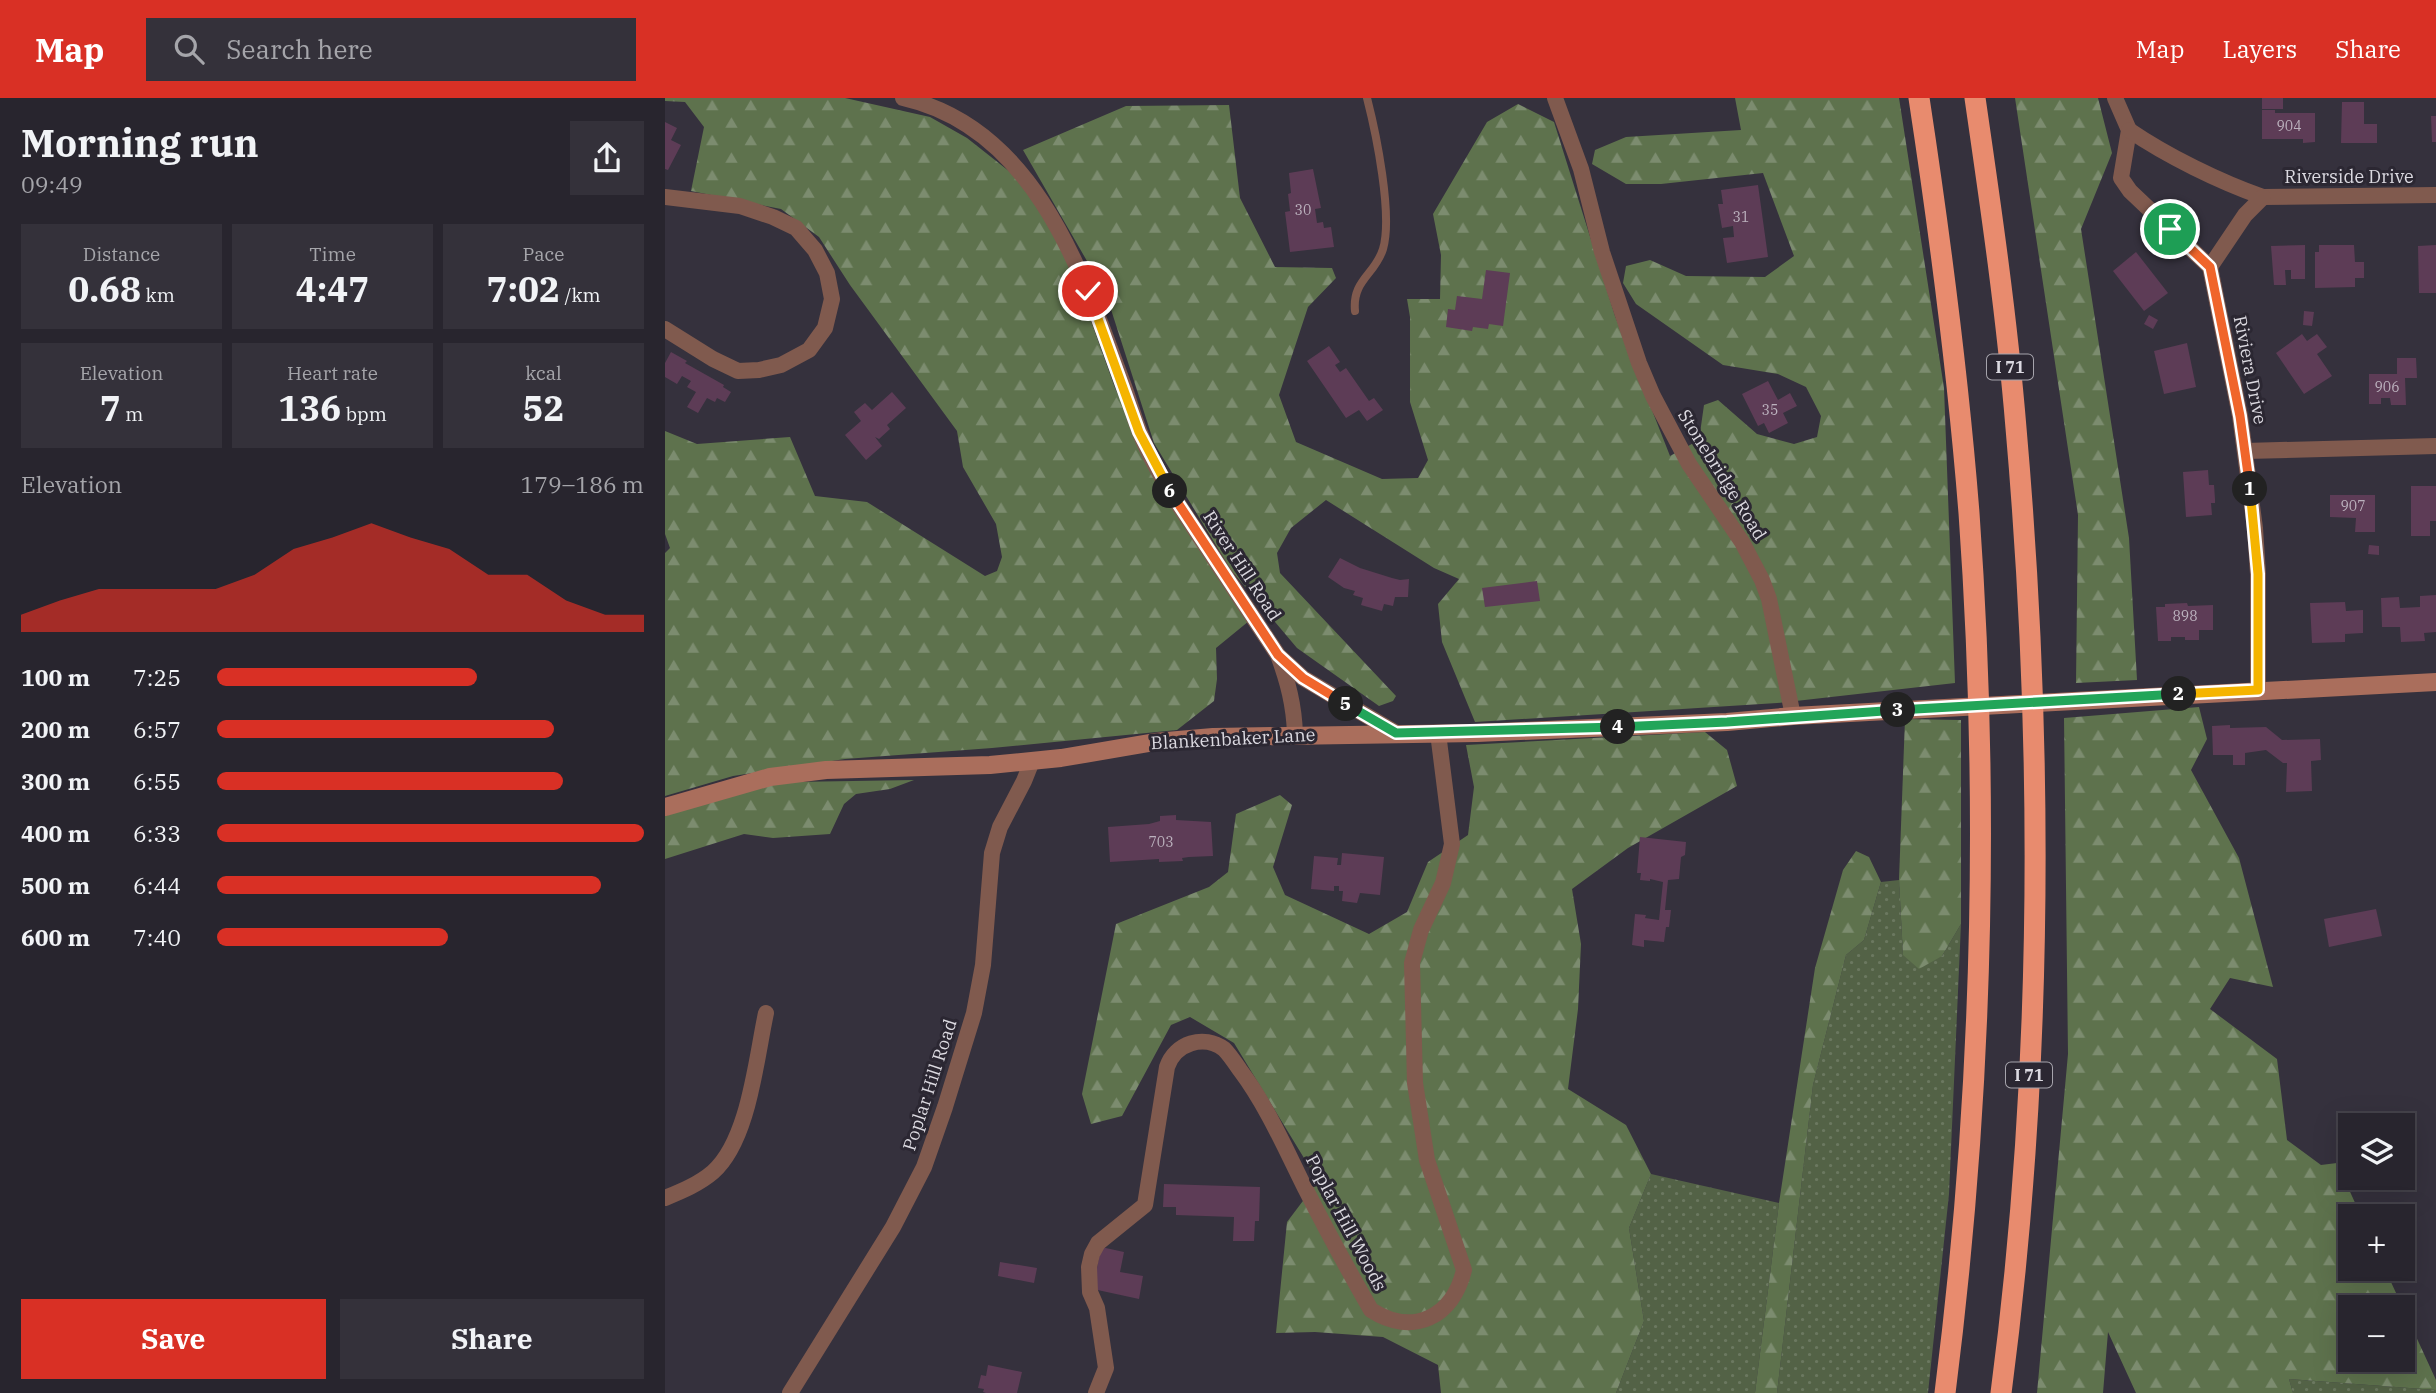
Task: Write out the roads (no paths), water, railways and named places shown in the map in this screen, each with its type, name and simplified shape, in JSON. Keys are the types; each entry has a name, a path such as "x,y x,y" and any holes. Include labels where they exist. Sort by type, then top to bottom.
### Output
{"highway":[{"path":"1919,98 1941,245 1969,514 1979,771 1980,890 1971,1127 1945,1393"},
{"name":"I 71","path":"1975,98 2003,299 2016,426 2030,637 2034,756 2035,912 2029,1071 2012,1292 2001,1393"}],"street":[{"name":"River Hill Road","path":"903,98 936,108 961,121 996,147 1030,184 1051,216 1088,291 1147,450 1165,483 1278,655 1294,707 1294,734"},
{"name":"Stonebridge Road","path":"1555,98 1581,169 1606,264 1639,363 1653,396 1689,464 1742,542 1762,580 1769,599 1793,716"},
{"path":"2115,98 2129,130 2121,178 2130,191 2210,267"},
{"name":"Riverside Drive","path":"2129,130 2150,144 2263,197 2436,195"},
{"path":"665,197 740,206 796,228 815,250 827,272 832,299 825,328 809,350 781,365 759,370 738,371 665,329"},
{"name":"Riverside Drive","path":"2210,267 2245,215 2263,197"},
{"name":"Riviera Drive","path":"2210,267 2245,450 2258,574 2258,690"},
{"path":"2245,450 2436,446"},
{"name":"River Hill Road","path":"1278,655 1303,678 1396,733"},
{"name":"Blankenbaker Lane","path":"665,807 770,777 826,771 914,769 1032,761 1155,742 1213,737 1438,733 1727,722 1793,716 2436,682"},
{"name":"Poplar Hill Woods","path":"1096,1393 1106,1368 1097,1308 1090,1292 1089,1267 1092,1254 1098,1243 1145,1205 1167,1067 1176,1052 1187,1044 1201,1041 1226,1051 1256,1090 1331,1240 1371,1310 1381,1317 1397,1322 1428,1319 1447,1306 1460,1287 1464,1270 1427,1160 1415,1083 1412,963 1421,930 1443,883 1451,844 1438,733"},
{"name":"Poplar Hill Road","path":"790,1393 894,1227 924,1167 946,1107 974,1013 985,944 992,853 1003,820 1032,761"},
{"path":"665,1198 695,1185 714,1171 731,1148 740,1130 746,1107 766,1013"}],"lane":[{"path":"1355,311 1354,296 1383,248 1385,221 1381,169 1367,98"}]}
